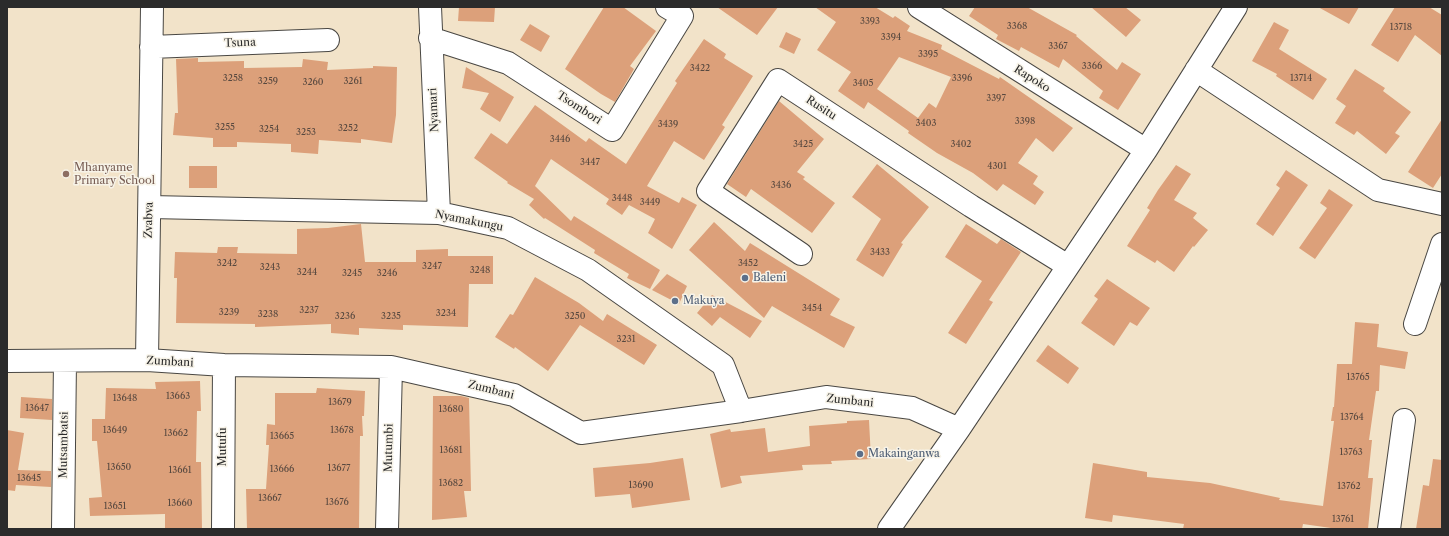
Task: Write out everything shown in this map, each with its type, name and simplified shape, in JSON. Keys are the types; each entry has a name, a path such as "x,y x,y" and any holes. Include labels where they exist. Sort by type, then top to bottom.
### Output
{"street":[{"name":"Zvabva","path":"147,360 152,7"},
{"name":"Nyamari","path":"430,7 430,38 439,213"},
{"name":"Tsombori","path":"430,38 508,62 612,130 682,16 667,7"},
{"name":"Rapoko","path":"919,7 1146,150"},
{"path":"889,529 959,429 1146,150 1236,7"},
{"name":"Tsuna","path":"151,47 328,40"},
{"path":"1196,70 1378,190 1442,204"},
{"name":"Rusitu","path":"801,254 708,191 778,80 964,201 1068,266"},
{"name":"Nyamakungu","path":"150,208 439,213 508,228 588,270 723,366 741,411"},
{"path":"1415,324 1442,244"},
{"name":"Zumbani","path":"7,361 147,360 224,365 391,367 514,395 580,433 741,411 826,397 912,408 959,429"},
{"name":"Mutsambatsi","path":"63,529 65,361"},
{"name":"Mutufu","path":"223,529 224,365"},
{"name":"Mutumbi","path":"387,529 391,367"},
{"path":"1389,529 1404,420"}],"building":[{"path":"459,7 495,7 494,22 458,21"},
{"path":"604,7 623,7 656,31 630,66 634,69 615,102 565,69"},
{"path":"717,7 778,7 757,35"},
{"path":"815,7 875,7 893,18 895,16 910,26 907,31 942,45 941,49 999,79 1000,77 1073,128 1053,152 1036,138 1018,163 1038,176 1033,184 1044,192 1035,205 1003,184 997,191 973,173 937,153 908,133 909,131 868,102 864,109 838,91 851,72 817,50 836,22","holes":["899,57 951,77 936,108 929,103 918,118 877,89"]},
{"path":"975,7 1027,7 1077,35 1076,36 1117,70 1122,62 1141,74 1118,110 1099,98 1103,91 1063,59 1059,68 1021,47 1019,51 996,39 998,35 969,16"},
{"path":"1091,7 1125,7 1141,20 1126,37"},
{"path":"1318,7 1359,7 1349,24"},
{"path":"1395,7 1429,7 1442,15 1442,56 1415,35 1398,62 1371,45"},
{"path":"1274,22 1289,30 1279,49 1327,79 1313,100 1276,76 1277,74 1252,61"},
{"path":"530,24 550,36 541,52 520,40"},
{"path":"786,32 801,39 794,54 779,47"},
{"path":"704,39 726,54 724,58 753,76 722,125 725,127 704,160 674,141 647,186 679,203 682,197 697,205 672,249 648,233 655,219 629,205 622,215 606,204 609,199 551,159 535,186 571,221 574,216 660,270 650,289 627,278 629,274 594,253 595,250 545,218 544,219 529,205 534,199 507,183 508,182 474,158 491,133 507,144 535,105 586,142 589,138 626,164 677,83 675,81"},
{"path":"198,58 198,62 244,61 244,68 302,67 303,59 328,62 327,70 373,68 373,66 397,67 396,115 392,143 361,139 361,143 319,140 318,154 291,152 291,144 237,142 237,147 213,147 213,138 173,135 175,113 178,113 176,59"},
{"path":"466,67 514,97 500,122 480,109 489,93 462,88"},
{"path":"1355,69 1385,88 1383,91 1411,112 1395,133 1400,136 1386,154 1357,131 1354,135 1335,123 1346,106 1336,99"},
{"path":"779,101 824,139 797,172 805,177 803,179 835,203 812,233 751,189 746,197 727,184"},
{"path":"1442,119 1442,174 1433,188 1408,172"},
{"path":"877,164 929,207 901,243 903,244 883,277 856,260 881,219 852,197"},
{"path":"1176,165 1191,174 1174,200 1197,213 1193,218 1208,230 1194,247 1193,246 1174,272 1157,260 1155,263 1127,246 1150,210 1147,208"},
{"path":"189,166 217,166 217,188 189,188"},
{"path":"1286,170 1308,185 1273,236 1256,224 1280,188 1276,185"},
{"path":"1329,189 1353,205 1315,259 1299,248 1327,208 1320,203"},
{"path":"714,222 745,251 750,243 840,299 830,315 855,327 844,348 772,306 764,318 689,250"},
{"path":"361,224 365,262 416,262 416,250 448,249 448,256 493,256 493,284 469,284 468,327 403,325 403,330 359,328 359,335 331,333 331,324 255,327 255,324 176,323 177,278 174,278 175,252 217,253 218,247 238,247 237,253 297,254 297,229 328,228"},
{"path":"966,224 997,244 1001,239 1021,252 989,300 993,302 966,344 948,333 982,281 945,257"},
{"path":"667,274 687,286 679,304 652,290"},
{"path":"535,277 579,303 603,321 607,314 657,345 644,365 580,325 548,371 515,347 514,349 495,337 510,314 513,315"},
{"path":"1107,279 1150,308 1137,326 1130,322 1114,346 1081,323 1098,299 1094,296"},
{"path":"712,295 762,321 750,338 720,317 712,326 697,313"},
{"path":"1355,322 1379,324 1377,347 1408,352 1405,369 1380,365 1379,391 1376,391 1369,440 1372,440 1368,478 1373,478 1368,529 1338,529 1303,524 1302,529 1183,529 1184,524 1113,515 1112,522 1085,518 1093,463 1147,472 1147,477 1210,483 1280,498 1279,500 1323,506 1334,421 1331,421 1334,407 1337,364 1352,364"},
{"path":"1048,345 1079,368 1068,384 1036,361"},
{"path":"200,381 201,411 197,411 196,462 201,462 202,529 165,529 165,514 90,516 89,498 102,497 97,441 92,441 92,419 105,419 106,388 156,389 155,382"},
{"path":"317,388 365,391 364,416 362,416 363,436 360,436 359,529 247,529 246,489 266,489 269,445 266,445 267,424 275,425 275,393 316,393"},
{"path":"433,396 461,396 469,398 471,491 464,491 467,517 432,520"},
{"path":"21,397 52,399 52,420 20,418"},
{"path":"869,420 871,459 831,461 832,464 802,465 803,470 740,476 742,483 721,488 710,434 730,429 731,432 765,428 768,452 810,446 809,426"},
{"path":"7,430 24,433 18,470 51,471 51,487 16,485 15,491 7,490"},
{"path":"683,458 690,500 632,508 630,494 595,497 593,468 650,463"},
{"path":"1433,459 1442,460 1442,529 1416,529 1423,485 1429,486"}],"place":[{"name":"Mhanyame Primary School","path":"66,174"},
{"name":"Baleni","path":"745,278"},
{"name":"Makuya","path":"675,301"},
{"name":"Makainganwa","path":"860,454"}]}
